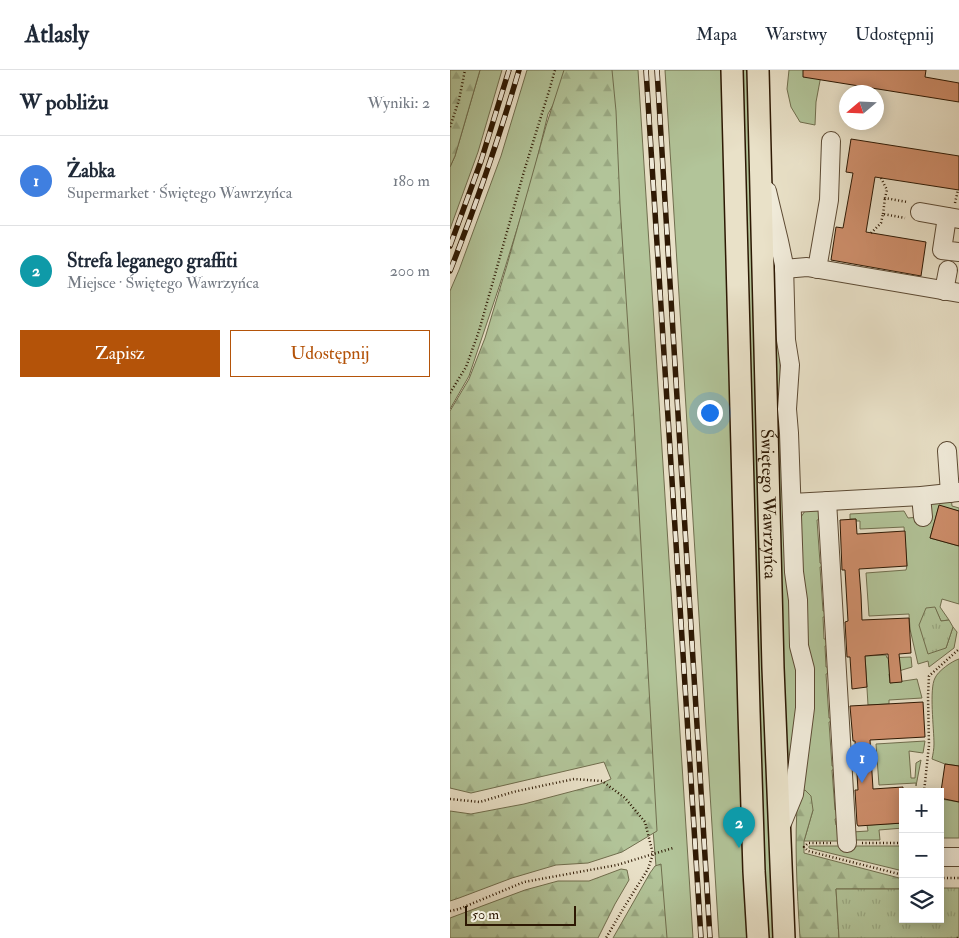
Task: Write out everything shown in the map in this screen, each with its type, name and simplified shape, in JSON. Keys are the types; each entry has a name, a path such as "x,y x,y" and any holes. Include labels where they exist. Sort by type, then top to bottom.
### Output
{"main road":[{"name":"Świętego Wawrzyńca","path":"732,70 749,722 758,938"},
{"name":"Świętego Wawrzyńca","path":"758,70 773,668 784,938"}],"street":[{"path":"817,269 829,200 831,141"},
{"path":"760,162 780,241 784,268 786,340 790,365 786,409 789,433 794,572 798,600 800,646 805,669 806,708 794,794 779,831"},
{"path":"920,212 953,218 942,250 959,252"},
{"path":"784,268 807,267 952,292 948,270"},
{"path":"792,503 921,496 957,499 947,451"},
{"path":"921,496 923,517"},
{"path":"827,501 836,535 838,573"},
{"path":"827,501 847,843"},
{"path":"840,721 848,742 851,778"},
{"path":"944,857 959,857"}],"path":[{"path":"450,127 459,100 465,70"},
{"path":"450,394 466,366 479,331 555,70"},
{"path":"871,233 881,222 883,214 887,190 881,178"},
{"path":"883,214 918,220 921,205 885,198"},
{"path":"924,788 929,745 929,676 959,648"},
{"path":"450,799 480,802 513,792 574,779 602,781 625,798 645,822 653,854 648,869 606,938"},
{"path":"899,843 808,843 804,847 808,851 899,874"},
{"path":"450,911 524,882 617,865 673,848"},
{"path":"944,878 959,878"}],"green space":[{"path":"450,70 480,70 455,156 450,167"},
{"path":"480,70 502,70 478,152 450,229 450,167 455,156"},
{"path":"527,70 581,70 567,80 548,114 531,184 500,284 469,376 450,409 450,291 501,156"},
{"path":"564,70 612,70 616,111 657,831 622,852 588,863 556,865 512,878 450,901 450,811 471,814 524,804 600,784 611,779 604,762 471,793 450,788 450,411 469,379 485,338"},
{"path":"597,70 638,70 693,938 660,938 660,914 645,734"},
{"path":"665,70 722,70 750,938 719,938"},
{"path":"741,70 748,70 774,938 767,938 760,776"},
{"path":"789,70 822,70 816,102 815,125 800,122 791,107 787,89"},
{"path":"771,239 777,257 786,574 799,688 788,777 785,777"},
{"path":"951,497 952,506 959,508 959,511 939,506 930,538 959,546 959,604 942,599 940,607 949,620 941,621 935,608 946,648 953,627 957,632 954,648 929,667 928,661 918,664 910,629 909,614 869,616 866,573 906,570 904,527 860,529 860,521 850,519 850,514 904,511 908,518 930,516 929,501"},
{"path":"818,509 821,519 817,520 820,563 824,564 824,567 820,567 823,611 827,611 827,617 823,617 824,639 829,639 829,645 825,646 826,667 830,667 831,673 826,674 829,718 834,718 834,721 829,722 832,766 837,766 837,769 832,770 835,810 839,810 840,818 835,819 836,825 840,825 841,841 804,841 813,810 798,793 802,599 799,520 805,511"},
{"path":"935,607 941,621 949,620 953,627 946,648 928,654 919,625 926,608"},
{"path":"886,655 887,658 911,657 912,667 889,674 890,683 917,679 922,698 889,700 889,704 868,705 865,656"},
{"path":"959,659 959,766 945,764 932,759 934,744 932,691 935,678 942,669"},
{"path":"925,741 923,753 909,751 911,778 915,778 916,763 921,760 916,786 916,783 879,785 876,744"},
{"path":"805,790 811,796 813,810 804,841 804,853 899,878 899,889 836,889 839,938 800,938 796,847 798,793"},
{"path":"944,800 959,802 959,838 944,838"},
{"path":"899,823 899,828 879,830 880,840 852,840 852,832 868,831 867,825"},
{"path":"809,846 899,846 899,870 809,848"},
{"path":"661,864 667,938 613,938 650,873 655,866"},
{"path":"621,869 627,870 629,880 598,938 450,938 450,918 525,890 558,881 589,881"},
{"path":"944,888 959,888 959,938 839,938 836,889 899,889 899,923 944,923"}],"building":[{"path":"803,70 926,70 925,77 959,83 959,102 884,90 884,85 853,85 803,77"},
{"path":"851,139 959,156 959,190 875,177 866,232 926,242 921,276 831,260 836,227 843,228 853,173 846,172"},
{"path":"939,505 959,511 959,546 930,538"},
{"path":"856,519 857,534 905,531 907,566 859,569 862,620 909,618 911,653 899,654 902,682 890,683 888,654 865,656 867,687 852,689 850,657 847,657 845,622 848,621 845,570 842,570 840,520"},
{"path":"923,702 925,737 870,740 873,789 903,787 899,788 899,823 858,826 857,824 855,790 858,790 855,741 853,741 850,706"},
{"path":"945,764 959,766 959,802 944,799 944,788 941,788"}],"railway":[{"path":"450,246 481,161 509,70"},
{"path":"450,271 487,171 519,70"},
{"path":"646,70 701,938"},
{"path":"657,70 710,938"}],"place":[{"name":"Żabka","path":"862,783"},
{"name":"Strefa leganego graffiti","path":"739,848"}]}
